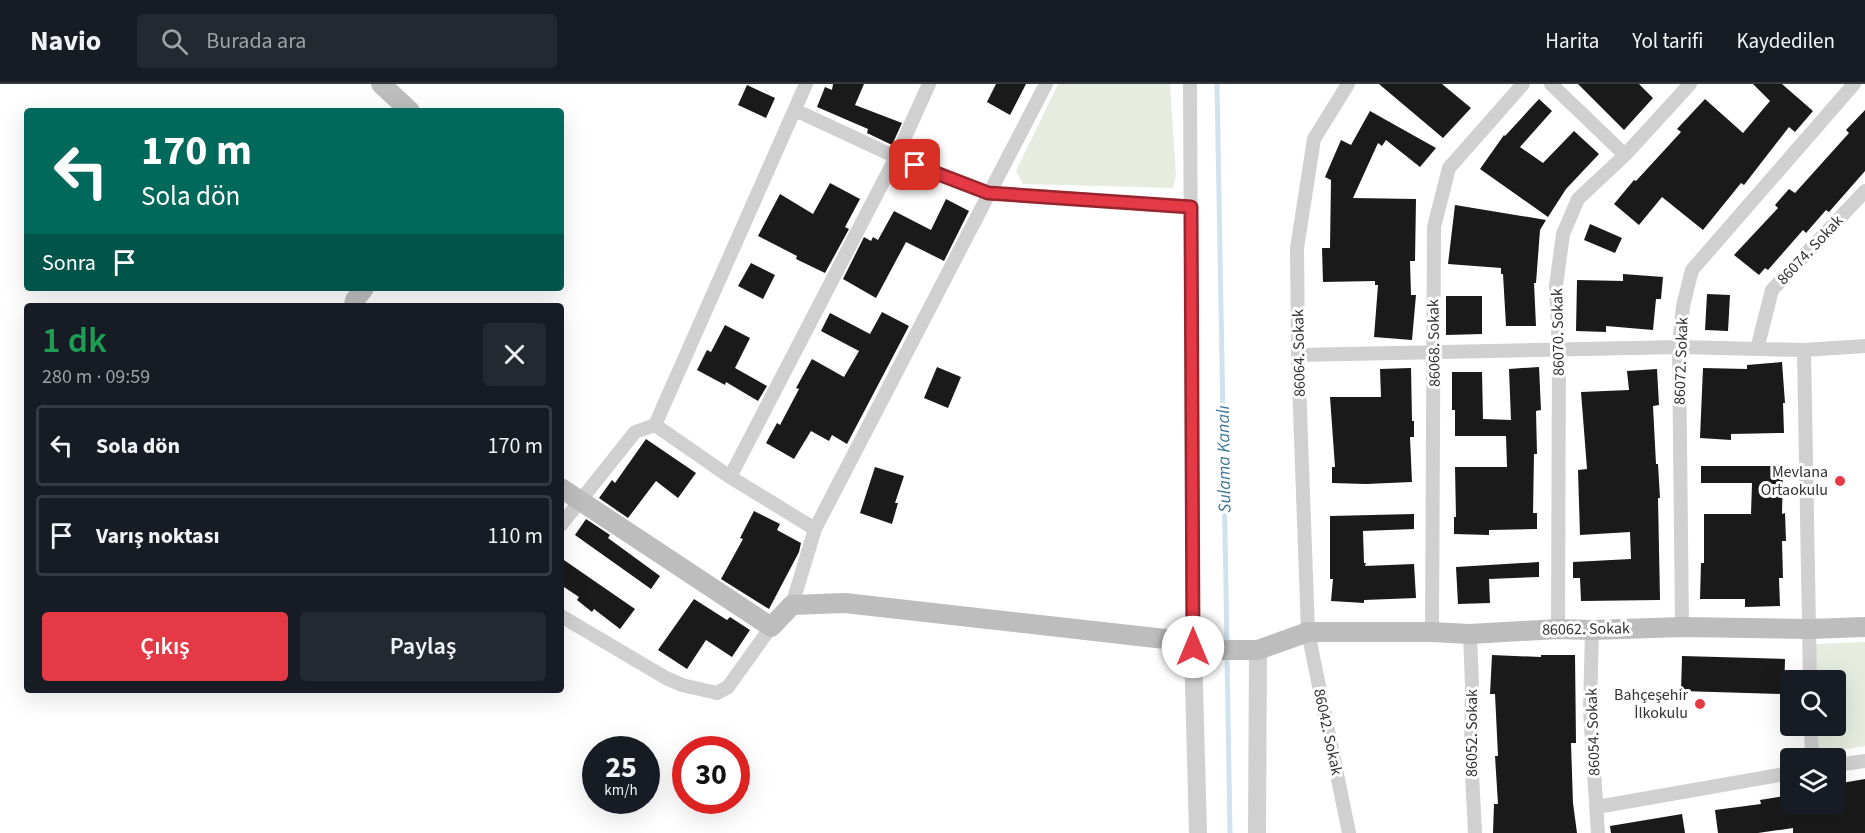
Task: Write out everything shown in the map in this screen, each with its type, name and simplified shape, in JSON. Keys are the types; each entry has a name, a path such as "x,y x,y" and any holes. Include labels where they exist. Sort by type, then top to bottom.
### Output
{"main road":[{"path":"381,84 407,108"},
{"path":"564,490 771,627 792,605"},
{"name":"86062. Sokak","path":"792,605 845,603 1166,639 1200,648 1253,650 1308,632 1470,634 1558,629 1865,627"}],"street":[{"path":"564,521 635,432 655,425 806,84"},
{"path":"730,477 896,157 929,84"},
{"path":"792,605 815,529 1046,84"},
{"path":"1190,84 1200,648 1198,833"},
{"name":"86064. Sokak","path":"1308,632 1298,355 1297,248 1314,139 1348,84"},
{"name":"86068. Sokak","path":"1432,632 1434,227 1449,168 1523,84"},
{"path":"1551,84 1625,155"},
{"name":"86070. Sokak","path":"1558,629 1559,350 1556,286 1563,234 1578,199 1625,155 1690,84"},
{"name":"86072. Sokak","path":"1682,627 1679,347 1683,306 1692,270 1854,84"},
{"path":"795,110 896,157 988,193 1191,207"},
{"name":"86074. Sokak","path":"1757,349 1772,290 1865,191"},
{"path":"1298,355 1679,347 1804,350 1865,346"},
{"path":"1804,350 1810,670"},
{"path":"655,425 730,477 815,529"},
{"path":"564,618 666,678 682,685 717,693 728,687 771,627"},
{"name":"86054. Sokak","path":"1592,630 1590,710 1598,833"},
{"name":"86042. Sokak","path":"1308,632 1349,833"},
{"name":"86052. Sokak","path":"1470,634 1471,754 1475,833"},
{"path":"1253,650 1257,833"},
{"path":"1846,764 1865,761"},
{"path":"1597,807 1780,775"}],"shaded area":[{"path":"1058,84 1170,84 1176,176 1173,188 1023,184 1016,171"},
{"path":"1865,642 1865,746 1846,749 1819,748 1818,736 1846,736 1846,670 1815,670 1814,644"}],"building":[{"path":"833,84 864,84 855,105 902,123 892,145 867,133 868,129 817,107 825,87 832,90"},
{"path":"996,84 1026,84 1010,115 987,102"},
{"path":"1379,84 1442,84 1471,108 1443,138"},
{"path":"1578,84 1639,84 1653,98 1624,130"},
{"path":"1753,84 1782,84 1813,111 1795,132 1789,127 1744,185 1741,183 1703,230 1662,197 1639,225 1614,204 1681,132 1677,129 1705,99 1743,133 1770,101"},
{"path":"747,85 775,98 766,118 738,105"},
{"path":"1539,99 1552,111 1520,147 1543,163 1574,131 1599,154 1566,189 1548,217 1480,169 1504,135"},
{"path":"1865,110 1865,171 1829,212 1826,210 1806,233 1803,230 1768,270 1765,268 1759,275 1734,255 1778,208 1775,205 1789,189 1795,193 1849,133 1846,130"},
{"path":"1370,111 1436,148 1420,167 1386,140 1382,146 1378,143 1353,198 1416,199 1415,261 1410,261 1411,295 1416,295 1412,340 1374,337 1378,285 1375,285 1375,281 1323,282 1322,248 1330,248 1331,180 1325,177 1341,140 1351,145"},
{"path":"830,183 860,199 845,227 849,229 825,273 758,236 780,194 813,214"},
{"path":"946,199 969,211 944,261 906,242 876,298 843,279 864,237 871,241 873,237 878,240 894,211 931,230"},
{"path":"1455,205 1546,220 1540,230 1536,283 1534,283 1536,326 1506,326 1501,268 1448,264"},
{"path":"1590,224 1622,238 1615,253 1584,240"},
{"path":"751,263 775,275 763,299 738,286"},
{"path":"1623,274 1663,277 1661,299 1656,299 1653,330 1606,326 1606,332 1576,331 1577,280 1623,281"},
{"path":"1707,294 1730,295 1728,331 1705,330"},
{"path":"1446,296 1482,296 1482,334 1446,335"},
{"path":"882,312 909,326 847,444 832,435 829,441 811,431 794,459 766,443 777,423 780,425 812,359 844,377 859,351 821,331 830,313 870,334"},
{"path":"725,325 750,338 735,368 767,386 758,401 726,382 725,385 697,370 707,350 711,352"},
{"path":"1782,362 1785,403 1783,403 1784,433 1731,434 1731,440 1700,438 1703,368 1747,369 1747,365"},
{"path":"937,367 961,377 948,408 924,398"},
{"path":"1539,367 1541,410 1536,411 1537,454 1534,454 1533,513 1537,513 1537,529 1489,530 1489,535 1454,534 1455,467 1507,467 1506,436 1455,436 1452,372 1482,372 1483,419 1511,420 1509,369"},
{"path":"1411,368 1412,421 1414,421 1414,437 1410,437 1412,482 1332,483 1332,467 1335,467 1330,397 1381,397 1380,369"},
{"path":"1657,369 1659,405 1653,406 1660,498 1658,498 1660,600 1581,601 1580,578 1573,578 1573,562 1631,559 1630,532 1580,535 1578,470 1587,469 1581,392 1629,390 1627,371"},
{"path":"646,439 696,473 678,498 656,481 628,518 599,498 612,480 615,483"},
{"path":"1701,466 1783,466 1782,514 1785,513 1786,541 1782,541 1783,578 1779,578 1780,606 1745,607 1745,599 1700,599 1701,563 1704,563 1704,514 1751,514 1752,483 1701,483"},
{"path":"875,467 904,476 895,503 898,503 892,524 860,513"},
{"path":"754,511 780,524 777,530 801,543 799,552 769,609 721,579 743,539 740,538"},
{"path":"1414,514 1414,529 1363,531 1365,566 1414,564 1416,598 1364,600 1364,603 1331,601 1333,579 1330,579 1330,516"},
{"path":"586,519 610,535 608,538 660,576 651,589 575,535"},
{"path":"564,560 635,609 620,629 594,609 592,612 577,600 579,597 564,587"},
{"path":"1539,562 1539,577 1489,579 1490,603 1458,604 1456,567"},
{"path":"694,599 727,620 730,617 750,630 732,657 706,640 687,669 658,650"},
{"path":"1492,655 1541,657 1541,655 1575,655 1576,743 1571,743 1573,803 1577,833 1493,833 1494,804 1498,804 1495,756 1498,756 1495,694 1490,694"},
{"path":"1682,656 1785,659 1785,670 1780,670 1780,694 1681,691"},
{"path":"1865,779 1865,833 1793,833 1793,828 1758,833 1718,833 1715,810 1761,804 1760,800 1780,797 1780,814 1846,814 1846,782"},
{"path":"1682,814 1685,833 1611,833 1610,826"}],"waterway":[{"name":"Sulama Kanalı","path":"1217,84 1227,645"},
{"name":"Sulama Kanalı","path":"1227,655 1230,833"}],"place":[{"name":"Mevlana Ortaokulu","path":"1840,481"},
{"name":"Bahçeşehir İlkokulu","path":"1700,704"}],"route":[{"path":"915,165 988,193 1191,207 1193,647"}]}
